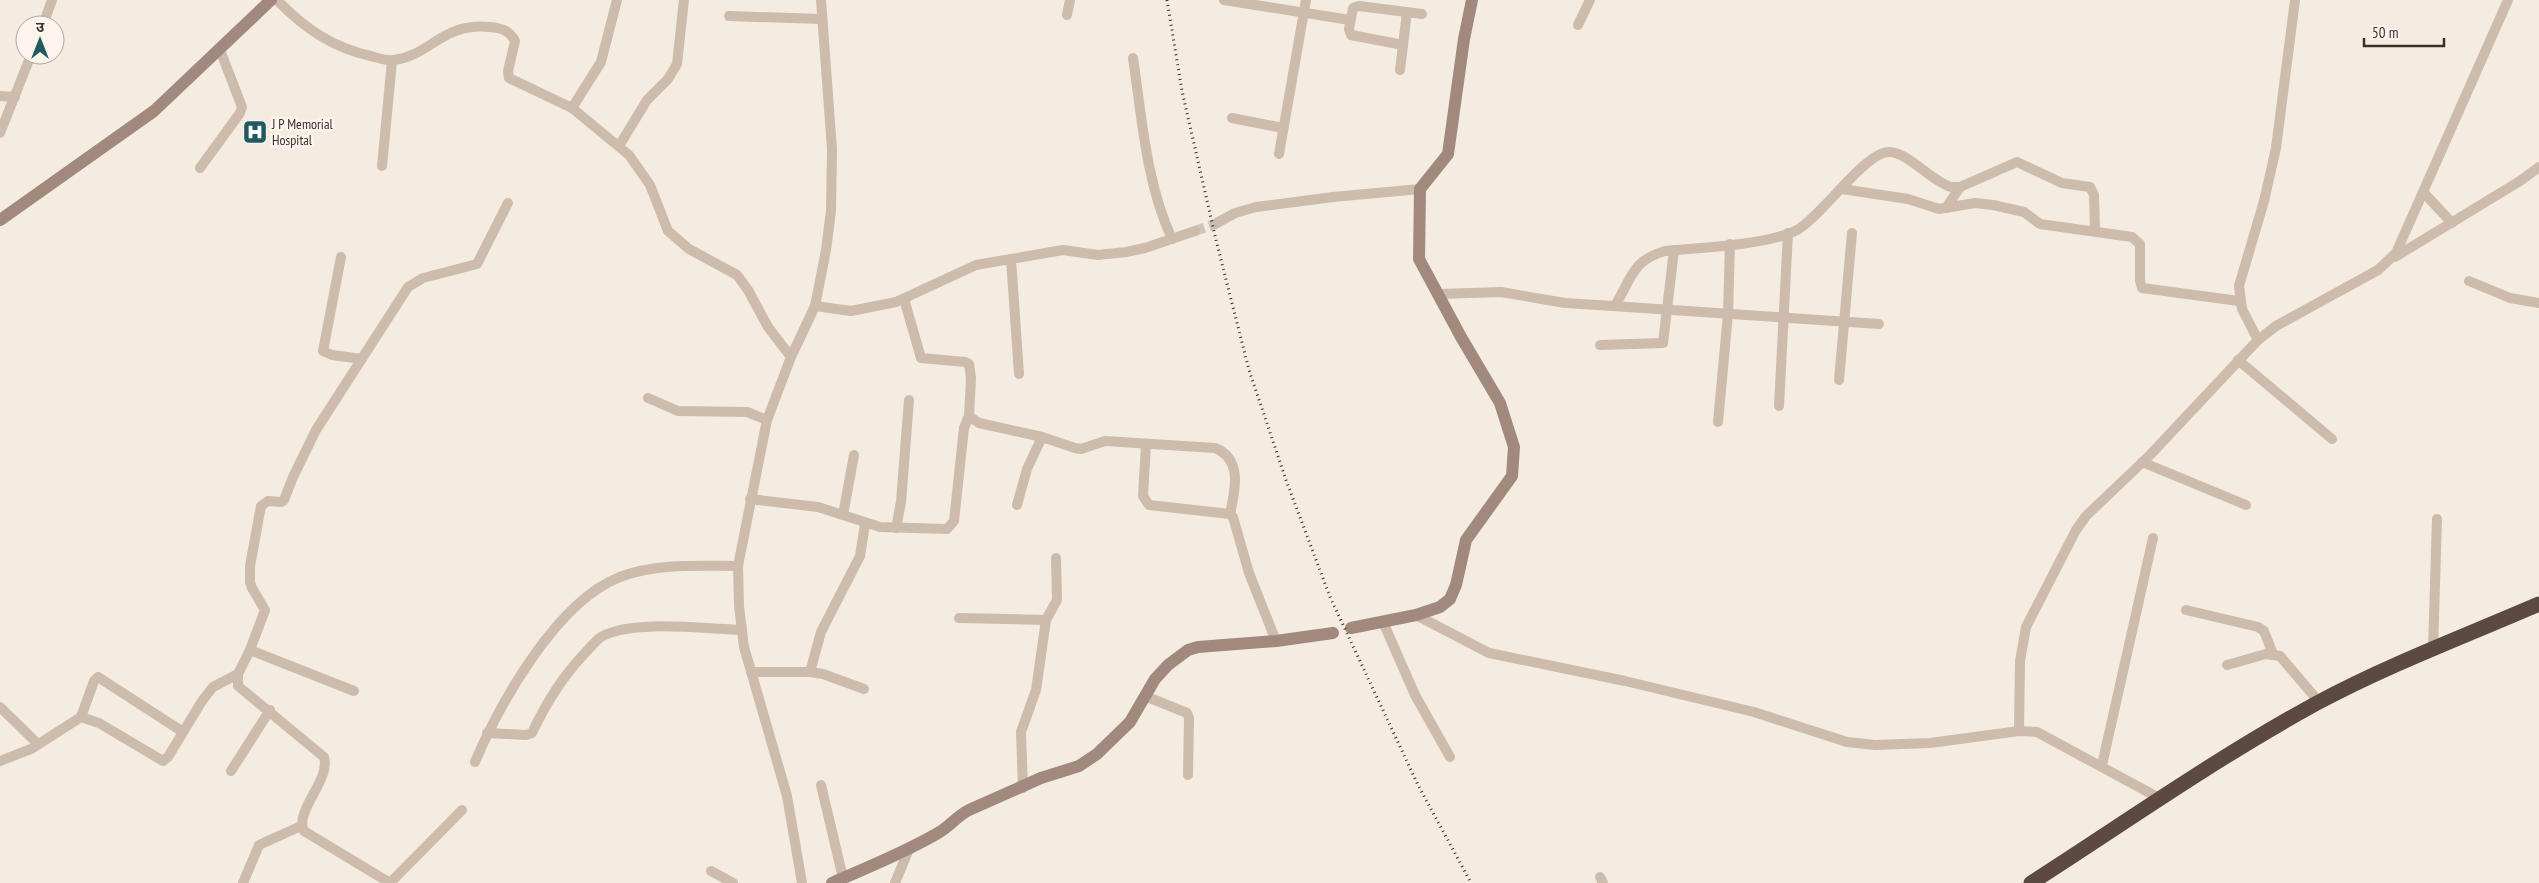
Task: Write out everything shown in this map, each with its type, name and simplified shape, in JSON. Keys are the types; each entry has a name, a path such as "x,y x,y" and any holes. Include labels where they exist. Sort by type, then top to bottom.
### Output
{"highway":[{"path":"2031,883 2256,737 2319,702 2539,604"}],"street":[{"path":"46,15 52,0"},
{"path":"0,220 154,111 271,0"},
{"path":"277,0 317,35 358,54 392,61 407,57 460,28 475,25 500,28 510,33 515,41 508,71 509,78 572,108 619,146 644,173 668,231 689,249 737,275 748,290 768,327 791,357"},
{"path":"572,108 601,62 617,0"},
{"path":"619,146 647,100 668,79 676,64 684,0"},
{"path":"802,883 787,796 751,672 742,630 738,566 750,499 768,420 791,357 815,306 826,250 832,168 821,0"},
{"path":"1067,15 1070,0"},
{"path":"1224,0 1350,20"},
{"path":"1279,154 1306,0"},
{"path":"1350,628 1416,615 1440,607 1450,599 1456,585 1466,540 1512,476 1514,447 1500,403 1461,337 1439,294 1424,272 1419,259 1420,189 1448,154 1464,39 1472,0"},
{"path":"1578,25 1590,0"},
{"path":"2258,340 2239,301 2242,272 2264,201 2276,148 2295,0"},
{"path":"2392,259 2401,245 2508,0"},
{"path":"1403,45 1351,35 1350,20 1352,10 1356,6 1422,14"},
{"path":"1400,70 1407,12"},
{"path":"729,16 822,18"},
{"path":"200,168 240,114 242,107 220,50"},
{"path":"1133,58 1153,186 1160,214 1172,239"},
{"path":"382,166 392,61"},
{"path":"0,133 27,65"},
{"path":"0,96 15,97"},
{"path":"1232,118 1283,128"},
{"path":"1613,306 1641,261 1652,255 1674,250 1765,240 1788,233 1814,217 1870,161 1884,152 1891,152 1904,157 1942,184 1951,187 1960,187 2014,162 2021,162 2062,183 2092,189 2095,231"},
{"path":"2019,730 2020,661 2026,627 2076,530 2086,516 2142,462 2258,340 2276,326 2371,273 2539,167"},
{"path":"1946,208 1960,187"},
{"path":"1216,224 1235,213 1256,207 1333,197 1420,189"},
{"path":"1842,189 1916,200 1934,208 1975,203 1988,204 2024,212 2040,224 2095,231 2138,240 2141,250 2140,281 2142,288 2239,301"},
{"path":"2424,193 2452,223"},
{"path":"462,810 390,883 304,832 302,826 326,762 324,757 313,745 238,686 238,674 250,650 265,610 250,582 250,566 261,506 268,501 281,502 310,442 412,283 474,265 508,203"},
{"path":"815,306 852,311 896,302 964,269 1063,250 1098,255 1126,252 1195,231"},
{"path":"1779,406 1788,233"},
{"path":"1839,380 1852,233"},
{"path":"1718,422 1728,314 1730,244"},
{"path":"1600,345 1663,343 1669,310 1674,250"},
{"path":"341,257 322,351 332,355 362,359"},
{"path":"1011,259 1019,374"},
{"path":"2469,281 2510,298 2539,303"},
{"path":"1439,294 1501,292 1565,303 1878,324"},
{"path":"750,499 818,507 880,528 947,529 952,526 964,428 969,416 971,378 969,364 921,358 904,299"},
{"path":"2238,360 2332,439"},
{"path":"648,398 678,411 747,412 768,420"},
{"path":"896,528 901,502 909,400"},
{"path":"969,416 979,423 1042,437 1082,449 1105,441 1215,448 1224,452 1237,480 1230,514 1236,523 1249,573 1276,641"},
{"path":"1017,506 1026,470 1042,437"},
{"path":"1146,445 1144,496 1149,505 1230,514"},
{"path":"843,515 854,455"},
{"path":"2142,462 2246,505"},
{"path":"2434,650 2437,519"},
{"path":"810,672 821,632 860,556 865,524"},
{"path":"2102,765 2153,538"},
{"path":"1023,788 1021,732 1036,690 1046,620 1057,600 1056,558"},
{"path":"475,762 498,713 534,656 558,624 585,599 605,584 638,572 677,566 738,566"},
{"path":"2186,610 2258,627 2264,631 2273,654 2284,661 2319,702"},
{"path":"1416,615 1488,653 1625,680 1745,710 1847,742 1876,745 1930,743 2019,730 2037,732 2102,765 2161,799"},
{"path":"959,618 1046,620"},
{"path":"1383,622 1415,695 1450,758"},
{"path":"488,733 526,735 532,733 545,706 566,672 599,638 612,632 652,627 742,630"},
{"path":"821,785 838,881 909,849 941,832 958,816 969,810 1023,788 1041,778 1079,766 1097,754 1130,722 1155,679 1168,665 1188,650 1198,647 1276,641 1333,633"},
{"path":"250,650 354,691"},
{"path":"2227,665 2273,654"},
{"path":"751,672 810,672 823,674 864,689"},
{"path":"81,717 99,722 163,761 168,757 202,701 213,687 238,674"},
{"path":"0,761 38,744 81,717 94,681 98,677 183,732"},
{"path":"1145,696 1186,713 1189,718 1188,775"},
{"path":"0,707 38,744"},
{"path":"231,771 270,710"},
{"path":"243,883 259,845 302,826"},
{"path":"895,883 909,849"},
{"path":"711,871 733,883"}],"tunnel":[{"path":"1195,231 1215,224"}],"railway":[{"path":"1167,0 1182,91 1216,240 1249,370 1286,480 1330,597 1418,785 1471,883"}],"place":[{"name":"J P Memorial Hospital","path":"255,132"}]}
